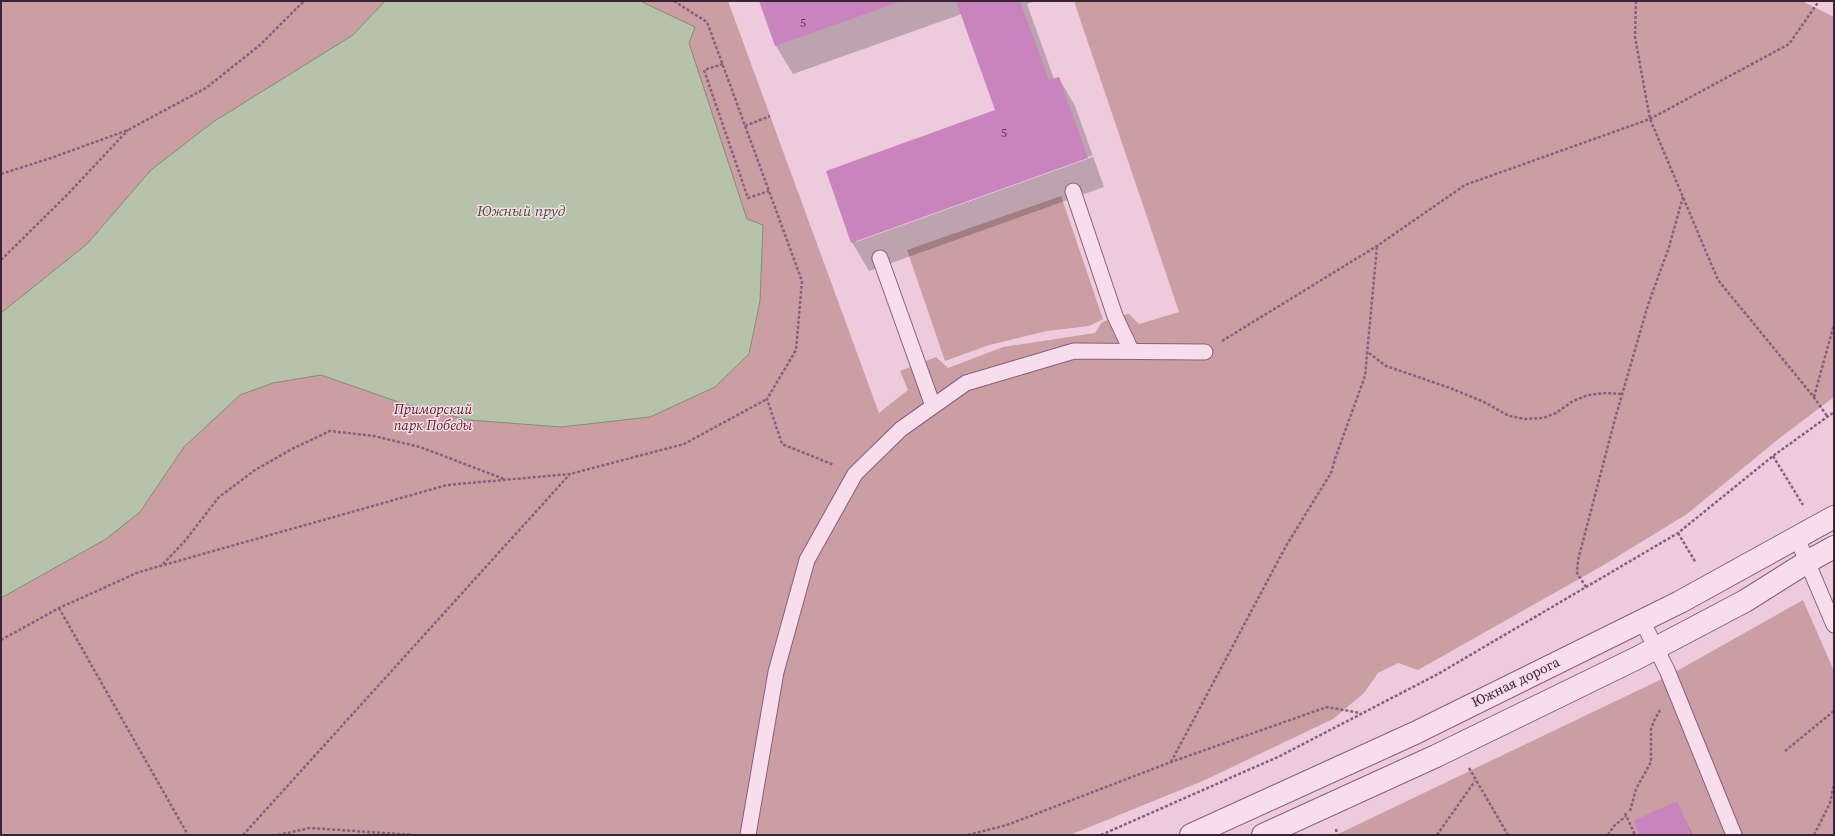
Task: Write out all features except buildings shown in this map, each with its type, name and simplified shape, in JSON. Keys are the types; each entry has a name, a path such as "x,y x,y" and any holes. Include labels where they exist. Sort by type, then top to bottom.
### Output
{"street":[{"name":"Южная дорога","path":"1191,835 1415,733 1642,621 1680,602 1834,517"},
{"path":"1263,835 1436,756 1657,647 1745,601 1834,547"}],"lane":[{"path":"1073,191 1115,316 1131,350"},
{"path":"880,258 933,406"},
{"path":"748,835 776,672 807,560 855,474 901,429 966,383 1074,351 1131,350 1205,352"},
{"path":"1797,538 1834,625"},
{"path":"1642,621 1657,647 1734,835"}],"path":[{"path":"1,174 51,158 128,130 206,88 260,45 304,1"},
{"path":"1,640 59,608 139,572 163,564 447,485 570,474 684,444 767,399 796,350 802,281 707,22 674,1"},
{"path":"1636,1 1635,37 1650,119 1718,280 1827,416"},
{"path":"1205,352 1377,246 1464,185 1650,119 1789,44 1820,1"},
{"path":"723,64 704,70 748,198 769,191"},
{"path":"745,126 770,116"},
{"path":"1,260 66,196 128,130"},
{"path":"1586,587 1577,573 1578,560 1648,305 1669,247 1684,197"},
{"path":"1171,762 1286,546 1331,473 1334,459 1365,376 1377,246"},
{"path":"1,254 1,260"},
{"path":"1814,398 1834,324"},
{"path":"1368,352 1386,366 1457,391 1484,402 1509,416 1525,419 1543,418 1556,413 1573,402 1588,395 1606,393 1623,394"},
{"path":"767,399 782,444 855,474"},
{"path":"1101,835 1280,756 1438,674 1678,533 1773,456 1834,412"},
{"path":"163,564 184,542 219,497 255,470 292,449 330,431 374,436 420,447 504,480"},
{"path":"243,835 570,474"},
{"path":"59,608 188,835"},
{"path":"1630,811 1636,789 1651,762 1650,741 1654,721 1673,685"},
{"path":"968,835 1007,826 1171,762 1328,707 1361,713"},
{"path":"1785,751 1834,710"},
{"path":"1468,766 1508,835"},
{"path":"1437,835 1476,781"},
{"path":"1814,835 1830,802 1834,784"},
{"path":"1608,835 1614,826 1626,815 1635,835"},
{"path":"278,835 310,828 413,835"},
{"path":"1336,829 1337,835"}],"green space":[{"name":"Приморский парк Победы","path":"1,1 728,1 879,413 908,390 900,371 936,357 948,368 1003,347 1095,333 1101,323 1115,316 1129,314 1139,324 1179,312 1074,1 1802,1 1834,17 1834,397 1781,437 1687,514 1602,566 1418,670 1398,663 1378,673 1364,693 1333,719 1205,780 1070,835 1,835"},
{"path":"1061,196 1103,319 1089,326 1047,331 989,345 945,361 907,250"},
{"path":"1803,600 1834,671 1834,835 1336,835 1668,676"}],"water":[{"name":"Южный пруд","path":"385,1 640,1 695,27 689,43 747,219 763,225 760,301 749,354 715,387 650,417 561,427 469,420 404,404 321,375 273,383 240,395 184,447 140,512 106,539 1,598 1,313 87,244 151,170 213,122 353,35"}]}
